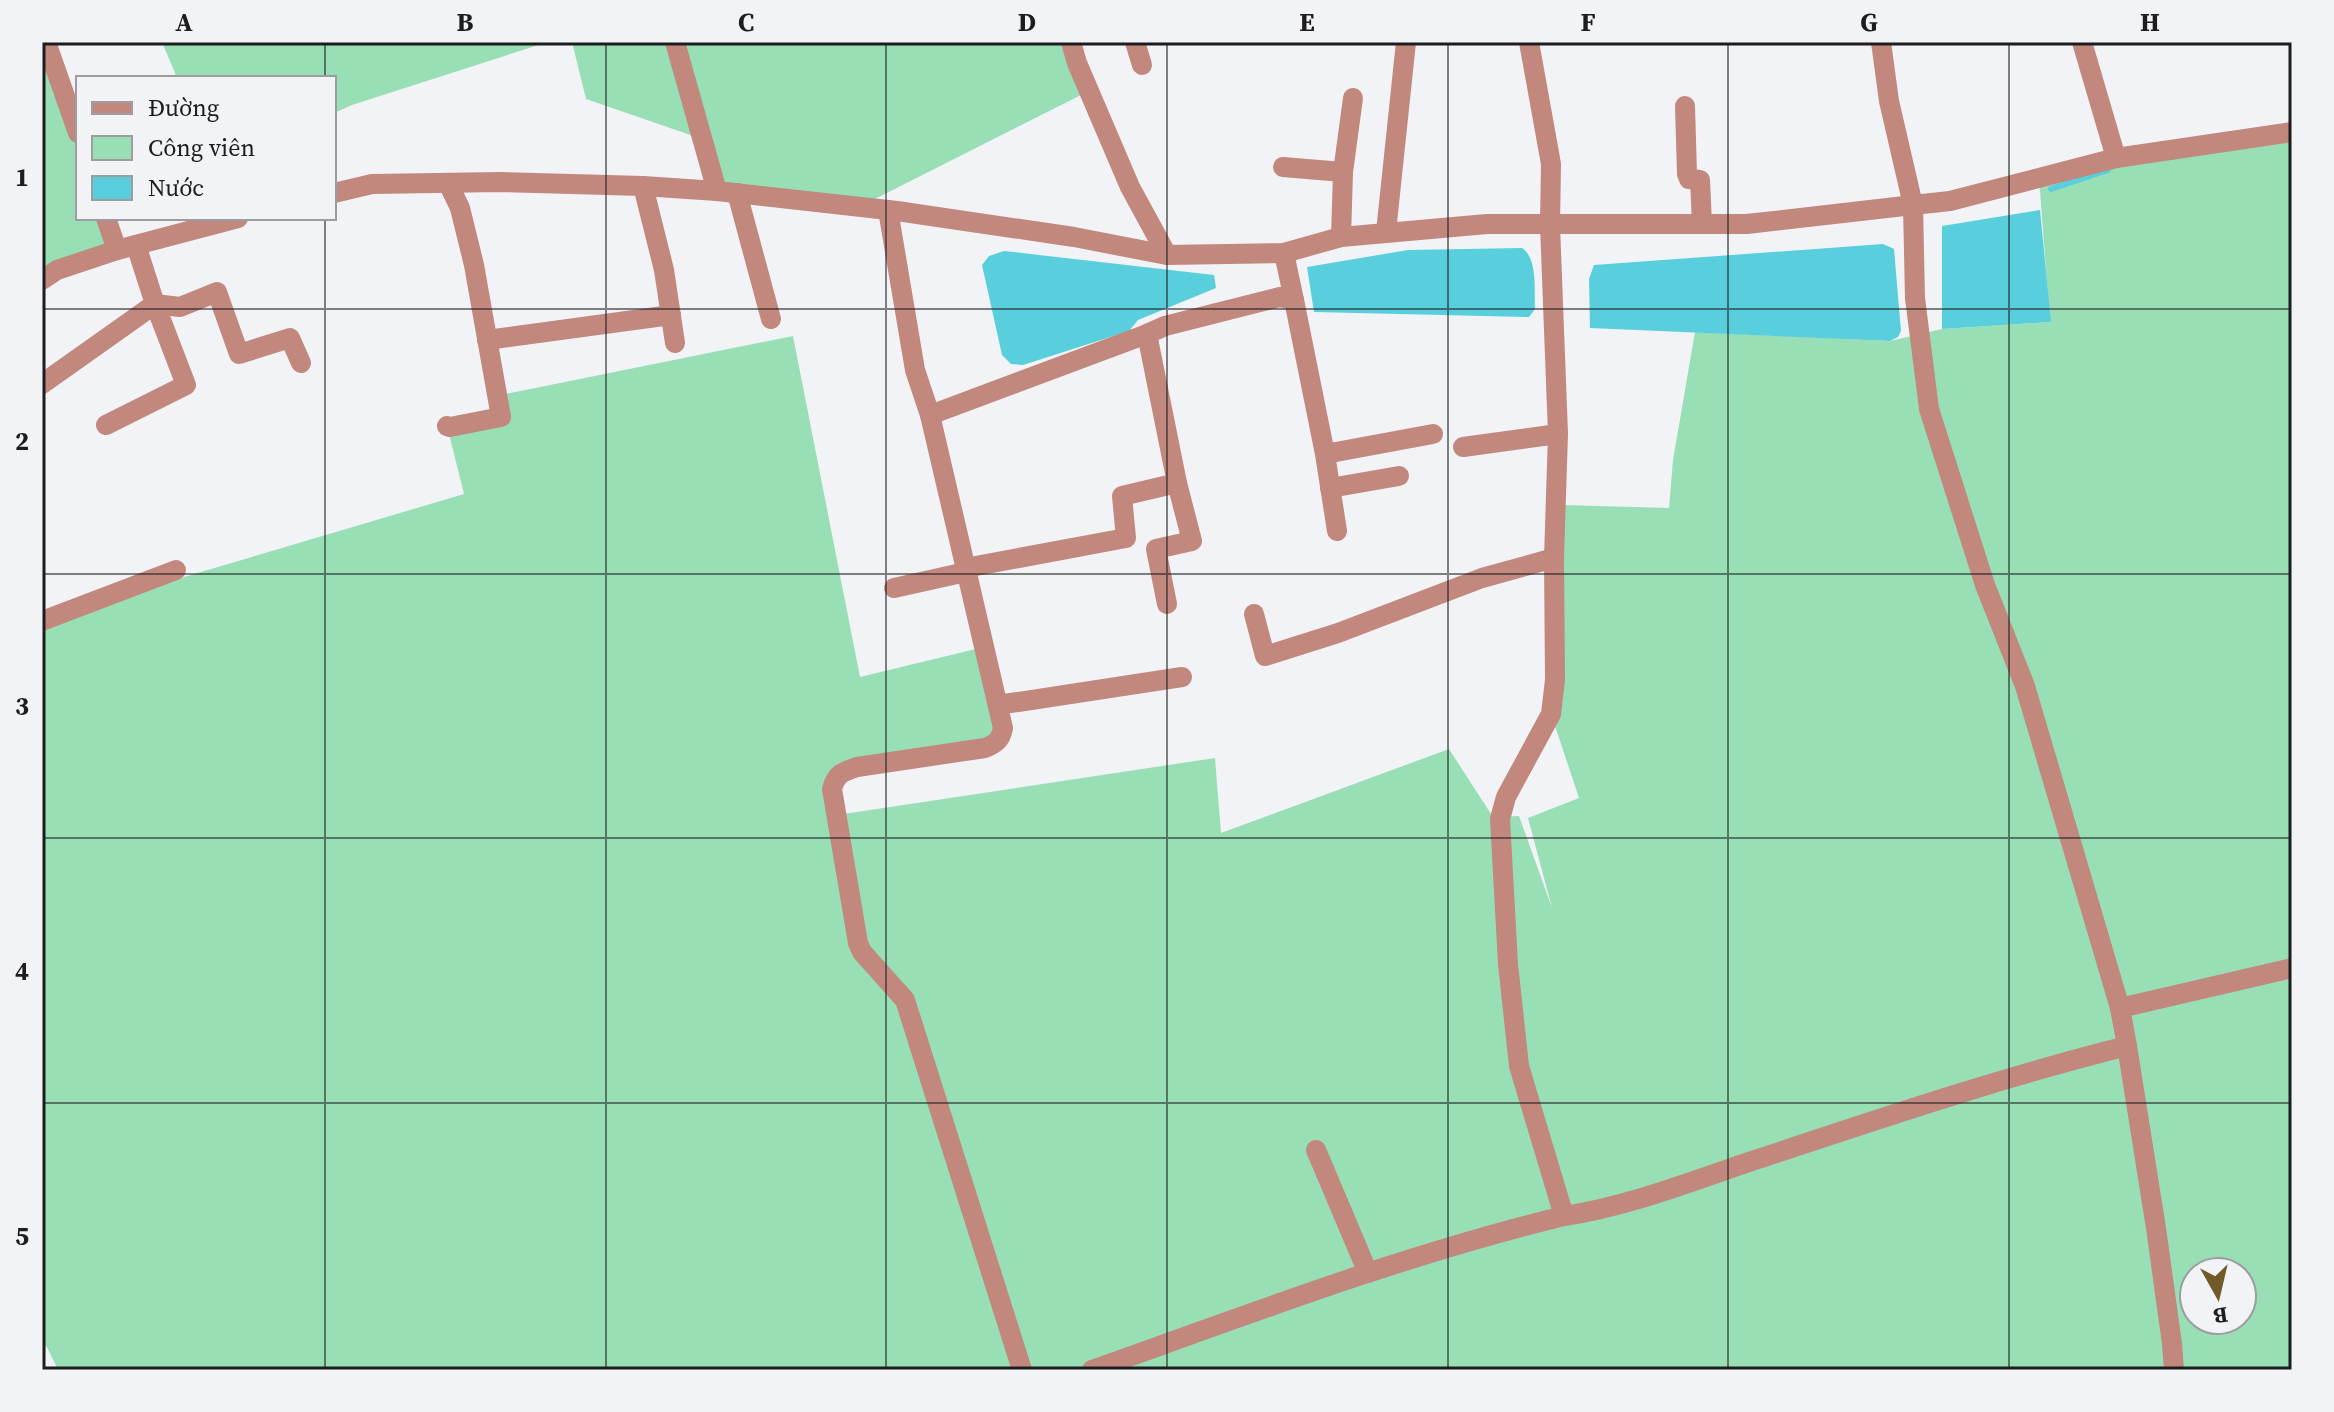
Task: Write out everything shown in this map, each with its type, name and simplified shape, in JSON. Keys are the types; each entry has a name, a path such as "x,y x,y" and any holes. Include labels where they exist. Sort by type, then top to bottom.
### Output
{"street":[{"path":"46,42 76,127"},
{"path":"675,42 771,319"},
{"path":"1135,42 1142,65"},
{"path":"1386,232 1406,42"},
{"path":"1529,42 1551,164 1550,225 1558,434 1554,558 1555,680 1551,714 1506,797 1500,819 1508,964 1519,1066 1564,1216"},
{"path":"1881,42 1889,101 1913,205 1915,298 1929,409 1985,585 2025,686 2120,1008 2156,1228 2174,1370"},
{"path":"2082,42 2116,158"},
{"path":"1074,43 1077,63 1130,187 1167,255"},
{"path":"1341,237 1343,172 1353,98"},
{"path":"1685,106 1687,174 1689,179 1700,180 1702,224"},
{"path":"336,193 372,184 501,182 643,186 888,210 1074,237 1167,255 1284,253 1341,237 1487,224 1747,224 1950,201 2116,158 2292,132"},
{"path":"1283,167 1343,172"},
{"path":"447,426 501,417 471,251 460,208 448,183"},
{"path":"643,186 664,270 675,343"},
{"path":"888,210 915,370 930,415 1003,728 1001,737 985,748 840,772 832,789 858,943 862,952 905,1000 1022,1370"},
{"path":"106,425 186,385 155,304 126,247 107,220"},
{"path":"42,280 57,270 126,247 230,220"},
{"path":"1284,253 1325,454 1337,531"},
{"path":"42,384 155,304 180,307 217,292 239,354 290,338 301,363"},
{"path":"930,415 1165,326 1280,297 1294,300"},
{"path":"487,340 671,315"},
{"path":"1147,334 1192,541 1156,549 1167,604"},
{"path":"1325,454 1433,434"},
{"path":"1463,447 1558,434"},
{"path":"1330,488 1399,476"},
{"path":"894,588 966,570 1126,538 1122,496 1177,483"},
{"path":"1254,614 1265,656 1338,633 1482,578 1554,558"},
{"path":"42,621 176,570"},
{"path":"998,705 1182,677"},
{"path":"2120,1008 2292,968"},
{"path":"1092,1370 1368,1273 1496,1233 1584,1213 1666,1189 1907,1110 2127,1046"},
{"path":"1316,1150 1368,1273"}],"green space":[{"path":"42,42 76,133 76,220 107,220 117,250 42,279"},
{"path":"162,42 548,42 336,112 336,76 176,76"},
{"path":"572,42 1074,42 1089,91 859,207 717,191 702,139 586,99"},
{"path":"2289,132 2292,150 2292,1370 58,1370 47,1347 42,1344 42,625 184,577 464,494 447,426 501,417 505,394 793,336 860,677 984,647 1001,737 835,780 837,815 1215,758 1221,833 1449,749 1493,817 1519,816 1552,908 1528,818 1579,798 1551,714 1562,505 1669,508 1673,460 1695,332 1890,341 1942,329 2050,322 2039,178"}],"water":[{"path":"2040,210 2051,322 1942,329 1942,226"},
{"path":"1883,244 1894,249 1901,331 1898,337 1890,341 1590,328 1589,279 1594,265"},
{"path":"1522,248 1531,259 1534,276 1535,309 1529,317 1314,312 1307,267 1408,250"},
{"path":"1004,251 1214,275 1216,288 1138,320 1129,331 1023,365 1011,364 1002,355 982,265 989,256"}],"waterway":[{"path":"2051,189 2108,170"}]}
